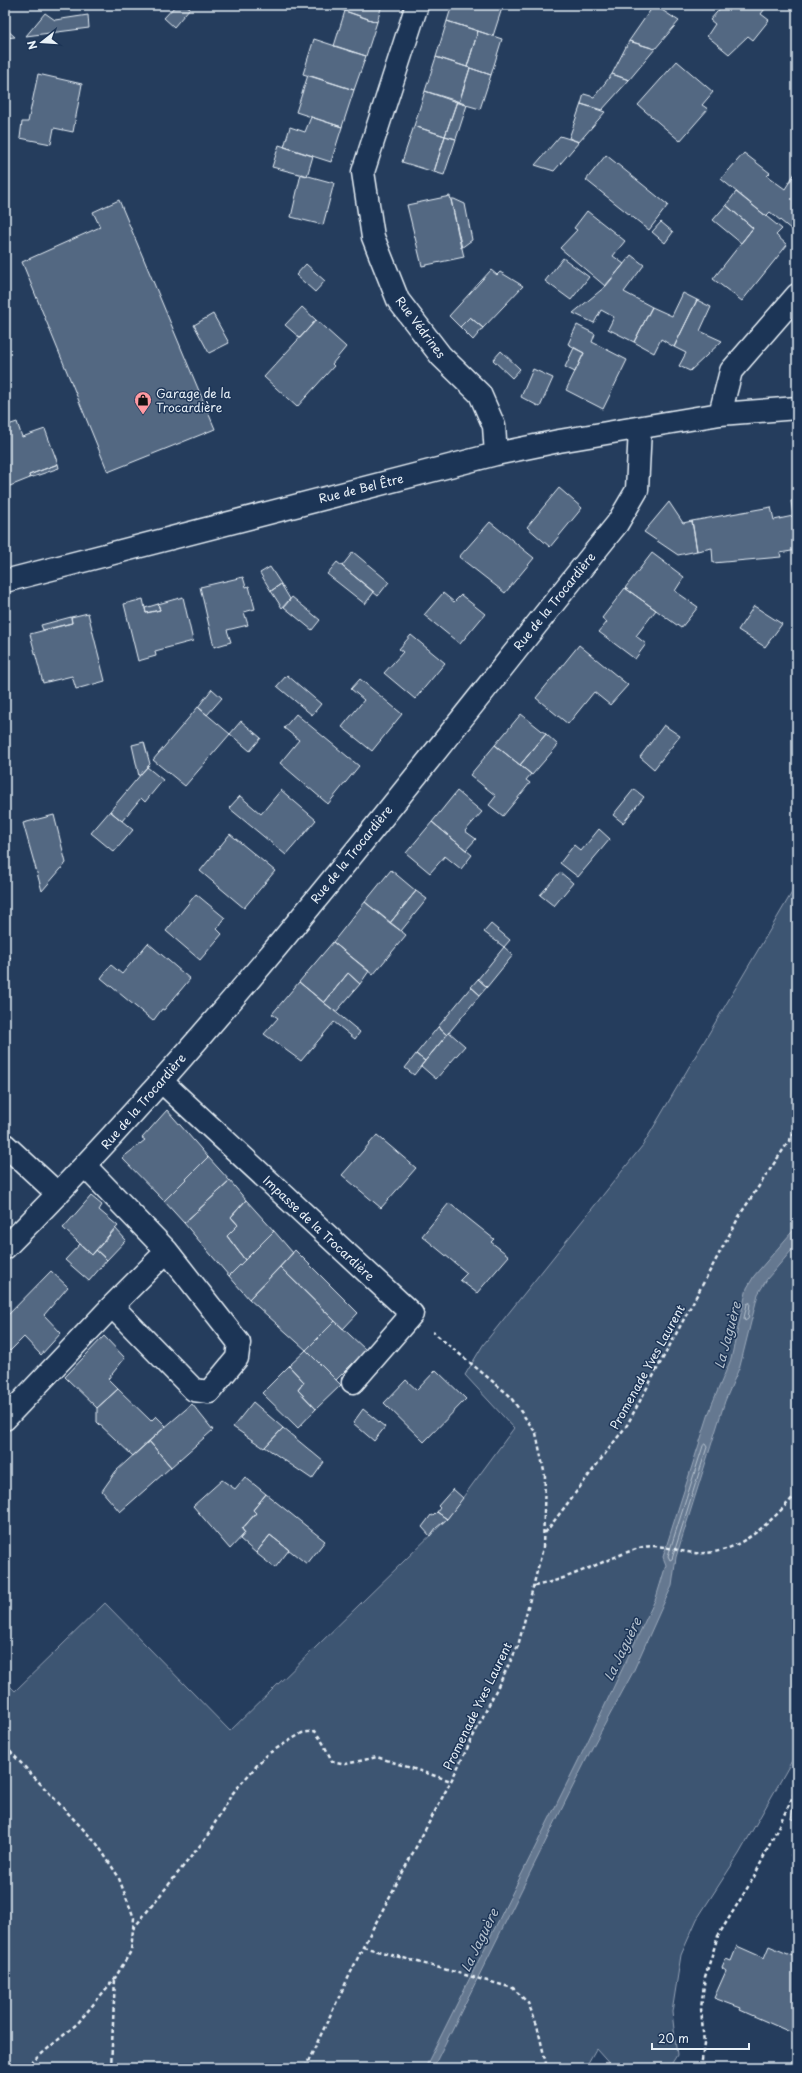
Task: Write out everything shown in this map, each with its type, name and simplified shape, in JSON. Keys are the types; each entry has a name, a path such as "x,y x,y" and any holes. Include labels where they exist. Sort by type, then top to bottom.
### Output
{"street":[{"name":"Rue Védrines","path":"417,5 363,172 373,237 398,300 441,356 480,394 494,426 496,454"},
{"path":"720,414 731,371 797,295"},
{"name":"Rue de Bel Être","path":"5,581 496,454 720,414 797,408"},
{"name":"Rue de la Trocardière","path":"5,1248 85,1166 161,1081 310,906 624,514 637,490 640,428"},
{"name":"Impasse de la Trocardière","path":"161,1081 412,1314"},
{"path":"5,1144 58,1194"},
{"path":"85,1166 168,1251 239,1343 237,1358 209,1392 194,1390 112,1306"},
{"path":"5,1418 112,1306 168,1251"},
{"path":"353,1382 412,1314"}],"path":[{"name":"Promenade Yves Laurent","path":"305,2068 363,1947 451,1781 518,1646 543,1548 544,1533 627,1425 741,1213 797,1128"},
{"path":"412,1314 509,1395 536,1433 545,1476 544,1533"},
{"path":"534,1586 554,1582 640,1548 657,1545 688,1552 707,1554 728,1548 748,1539 770,1521 797,1493"},
{"path":"132,1929 206,1838 232,1794 266,1755 302,1733 315,1731 332,1761 346,1764 377,1757 451,1781"},
{"path":"5,1746 97,1844 118,1876 134,1918 131,1951 115,1978 78,2023 25,2068"},
{"path":"701,2068 704,2044 701,2008 705,1977 718,1936 754,1877 797,1788"},
{"path":"363,1947 452,1972 493,1981 514,1988 528,2003 537,2025 547,2068"},
{"path":"111,2068 115,1978"}],"shaded area":[{"path":"797,884 797,1752 739,1854 697,1919 681,1955 672,2012 677,2055 669,2068 613,2068 596,2049 585,2068 5,2068 5,1681 15,1691 105,1603 230,1731 447,1519 514,1428 465,1375 483,1345 643,1145"}],"water":[{"path":"797,1226 797,1244 767,1279 758,1294 740,1366 725,1401 676,1557 672,1586 633,1672 593,1746 433,2068 425,2068 586,1745 656,1598 666,1565 663,1557 712,1404 731,1359 747,1288 754,1276"}],"building":[{"path":"176,5 186,5 190,8 174,27 164,18"},
{"path":"340,5 382,5 377,22 339,9"},
{"path":"452,5 503,5 493,36 447,21"},
{"path":"654,5 679,21 655,49 629,41"},
{"path":"723,5 768,5 761,14 769,20 753,40 748,36 729,54 707,36 715,24 710,20"},
{"path":"345,11 377,22 366,56 334,46"},
{"path":"45,13 55,20 88,15 89,28 26,36"},
{"path":"447,21 478,31 467,67 436,57"},
{"path":"5,28 15,37 5,38"},
{"path":"478,31 502,39 491,75 467,67"},
{"path":"314,39 366,56 354,90 303,74"},
{"path":"629,41 655,49 629,80 612,74"},
{"path":"436,57 470,68 459,103 425,91"},
{"path":"677,61 713,92 702,105 708,109 680,141 638,105"},
{"path":"470,68 491,75 480,109 459,103"},
{"path":"38,74 82,84 73,132 54,128 51,144 20,138 22,122 28,122"},
{"path":"612,74 629,80 602,110 581,104 584,94 594,97"},
{"path":"308,75 354,90 342,127 296,112"},
{"path":"425,91 457,101 445,136 414,126"},
{"path":"457,101 467,105 456,139 445,136"},
{"path":"581,104 605,112 579,142 569,138"},
{"path":"311,117 342,127 331,162 284,147 290,127 305,132"},
{"path":"414,126 445,136 434,172 402,162"},
{"path":"445,136 456,139 444,175 434,172"},
{"path":"560,136 579,142 554,171 535,165"},
{"path":"279,145 313,156 307,176 272,167"},
{"path":"744,153 770,173 767,176 785,189 797,170 797,234 770,212 766,216 721,179"},
{"path":"606,155 668,205 649,230 586,180"},
{"path":"301,174 334,183 323,225 291,217"},
{"path":"736,192 782,229 776,235 787,245 742,301 713,279 753,228 726,205"},
{"path":"450,196 464,257 422,266 407,205"},
{"path":"451,199 465,204 472,240 461,248"},
{"path":"119,200 215,429 108,472 22,262 100,227 93,212"},
{"path":"726,205 753,228 741,243 713,220"},
{"path":"587,211 625,241 613,256 624,264 605,286 560,248 577,230 574,228"},
{"path":"661,222 673,232 665,243 652,232"},
{"path":"631,255 644,265 624,292 652,307 634,342 608,329 614,317 601,310 594,323 573,313 606,286"},
{"path":"563,258 589,277 571,300 545,281"},
{"path":"306,264 325,281 315,292 296,275"},
{"path":"491,270 497,275 500,272 523,286 483,328 470,317 460,327 449,316"},
{"path":"683,293 697,300 674,347 661,339 654,353 634,342 652,307 672,316"},
{"path":"697,300 711,307 700,331 722,341 690,371 679,366 686,353 674,347"},
{"path":"302,307 316,320 300,338 285,325"},
{"path":"213,314 229,343 209,353 194,325"},
{"path":"470,317 483,328 473,340 460,327"},
{"path":"316,320 346,347 332,364 334,366 297,407 264,377"},
{"path":"577,325 595,334 592,342 627,360 603,409 566,390 584,353 568,344"},
{"path":"574,348 584,353 575,372 565,367"},
{"path":"501,351 520,369 512,378 493,360"},
{"path":"533,369 553,378 540,407 521,397"},
{"path":"17,422 22,437 45,429 58,464 29,475 30,478 5,488 5,426"},
{"path":"58,464 59,468 30,478 29,475"},
{"path":"559,488 582,508 550,547 527,527"},
{"path":"797,500 797,550 780,553 781,557 713,563 712,548 697,551 692,521 771,507 774,520 793,516 791,501"},
{"path":"669,502 683,523 692,521 697,551 678,555 644,532"},
{"path":"490,522 534,558 505,593 459,557"},
{"path":"353,552 389,582 378,596 342,566"},
{"path":"652,553 684,577 675,591 698,607 681,628 625,588"},
{"path":"337,562 374,592 365,604 327,574"},
{"path":"270,567 281,584 271,591 260,573"},
{"path":"243,577 246,587 249,586 255,609 244,612 248,625 227,630 231,642 214,647 200,587"},
{"path":"281,584 290,599 282,608 271,591"},
{"path":"625,588 656,610 636,636 646,644 635,659 599,632 607,622 602,618"},
{"path":"443,593 454,602 461,595 485,614 460,644 424,615"},
{"path":"183,597 193,641 155,651 156,656 138,661 124,604 143,599 146,613 160,610 158,604"},
{"path":"292,597 320,620 312,630 284,607"},
{"path":"158,604 160,610 146,613 145,608"},
{"path":"754,606 782,624 765,647 738,630"},
{"path":"88,613 105,681 76,689 72,676 43,683 30,634 72,623 71,617"},
{"path":"71,617 72,623 43,630 41,625"},
{"path":"411,635 445,663 415,699 384,673 403,652 399,649"},
{"path":"579,645 628,685 610,705 594,692 568,724 536,698"},
{"path":"287,675 321,704 312,715 277,686"},
{"path":"360,679 402,714 372,751 342,727 364,700 351,689"},
{"path":"212,689 222,698 207,715 198,707"},
{"path":"198,707 230,734 185,786 153,760"},
{"path":"296,714 359,766 328,804 280,763 299,740 284,728"},
{"path":"521,714 546,734 520,765 495,745"},
{"path":"241,721 261,738 250,751 230,734"},
{"path":"664,725 680,736 654,769 640,757"},
{"path":"546,734 558,745 532,775 520,765"},
{"path":"144,742 150,764 139,776 132,745"},
{"path":"495,745 531,774 526,780 530,783 503,816 489,805 496,796 470,775"},
{"path":"147,767 163,780 145,802 141,798 122,821 110,811"},
{"path":"634,789 644,797 623,823 613,815"},
{"path":"281,790 316,820 286,855 229,808 240,796 261,814"},
{"path":"457,791 482,812 465,831 476,839 466,850 432,822"},
{"path":"110,811 133,830 114,852 91,833"},
{"path":"54,815 66,863 42,891 23,823"},
{"path":"432,822 472,855 461,869 445,856 430,873 406,853"},
{"path":"599,829 610,839 578,877 560,863 574,845 581,851"},
{"path":"230,834 275,871 244,908 200,871"},
{"path":"391,870 416,891 390,923 365,902"},
{"path":"560,872 573,883 554,906 540,895"},
{"path":"416,891 427,899 401,931 390,923"},
{"path":"196,894 225,918 217,929 222,934 200,960 166,931"},
{"path":"365,902 406,935 373,975 333,942"},
{"path":"491,924 510,940 504,947 484,932"},
{"path":"333,942 369,971 360,984 348,973 324,1003 299,982"},
{"path":"148,943 190,979 153,1021 101,978 111,965 122,974"},
{"path":"504,947 513,955 487,987 478,979"},
{"path":"5,952 11,958 5,964"},
{"path":"348,973 360,984 336,1012 324,1003"},
{"path":"478,979 487,987 480,995 471,987"},
{"path":"299,982 360,1032 355,1039 334,1022 301,1061 264,1034 278,1018 272,1014"},
{"path":"471,987 480,995 447,1035 438,1027"},
{"path":"438,1027 447,1035 425,1061 416,1054"},
{"path":"449,1032 465,1046 436,1079 421,1066"},
{"path":"416,1054 425,1061 414,1075 405,1068"},
{"path":"167,1110 208,1157 164,1201 122,1158 145,1140 142,1138"},
{"path":"377,1135 416,1168 381,1208 342,1175"},
{"path":"208,1157 230,1181 184,1223 164,1201"},
{"path":"230,1181 246,1200 231,1217 238,1225 227,1236 245,1260 229,1276 184,1223"},
{"path":"91,1196 102,1205 99,1210 118,1226 92,1255 63,1228"},
{"path":"246,1200 274,1231 245,1260 227,1236 238,1225 231,1217"},
{"path":"449,1203 494,1239 491,1242 509,1256 477,1293 460,1280 467,1273 422,1236"},
{"path":"115,1228 126,1240 107,1260 96,1250"},
{"path":"274,1231 293,1253 249,1299 229,1276"},
{"path":"80,1244 92,1255 96,1250 107,1260 89,1281 65,1260"},
{"path":"295,1250 358,1313 343,1329 280,1267"},
{"path":"280,1267 335,1321 306,1350 249,1299"},
{"path":"51,1271 68,1287 44,1315 61,1333 41,1355 24,1337 10,1351 5,1346 5,1318"},
{"path":"335,1321 366,1350 336,1380 306,1350"},
{"path":"104,1336 125,1358 108,1379 118,1389 97,1408 65,1377"},
{"path":"306,1350 341,1385 316,1409 298,1390 304,1382 289,1366"},
{"path":"289,1366 304,1382 298,1390 316,1409 298,1428 262,1393"},
{"path":"436,1370 466,1399 424,1442 384,1403 406,1380 417,1390"},
{"path":"118,1389 151,1421 156,1416 166,1426 133,1456 97,1422 97,1408"},
{"path":"253,1402 283,1428 264,1448 233,1427"},
{"path":"192,1404 213,1430 171,1467 149,1441"},
{"path":"363,1409 385,1427 374,1441 353,1423"},
{"path":"283,1428 324,1462 312,1479 265,1447"},
{"path":"149,1441 171,1467 120,1512 102,1491 116,1471"},
{"path":"245,1477 266,1494 253,1510 256,1513 242,1529 245,1533 230,1549 193,1506 222,1480 235,1489"},
{"path":"453,1489 463,1498 447,1519 437,1512 440,1508 438,1506"},
{"path":"266,1494 325,1541 307,1564 270,1535 256,1553 240,1539 245,1533 242,1529 256,1513 253,1510"},
{"path":"437,1512 447,1519 436,1528 430,1536 422,1527 431,1515 433,1516"},
{"path":"270,1535 289,1550 275,1568 256,1553"},
{"path":"793,1808 797,1809 797,1820 791,1819"},
{"path":"797,1825 797,1857 791,1856"},
{"path":"737,1946 764,1958 769,1946 795,1957 797,1952 797,2035 740,2010 741,2008 714,1998 726,1971 722,1968 726,1959 731,1961"}],"place":[{"name":"Garage de la Trocardière","path":"143,415"}],"water label":[{"name":"La Jaguère","path":"727,1335"},
{"name":"La Jaguère","path":"622,1649"},
{"name":"La Jaguère","path":"479,1940"}]}
